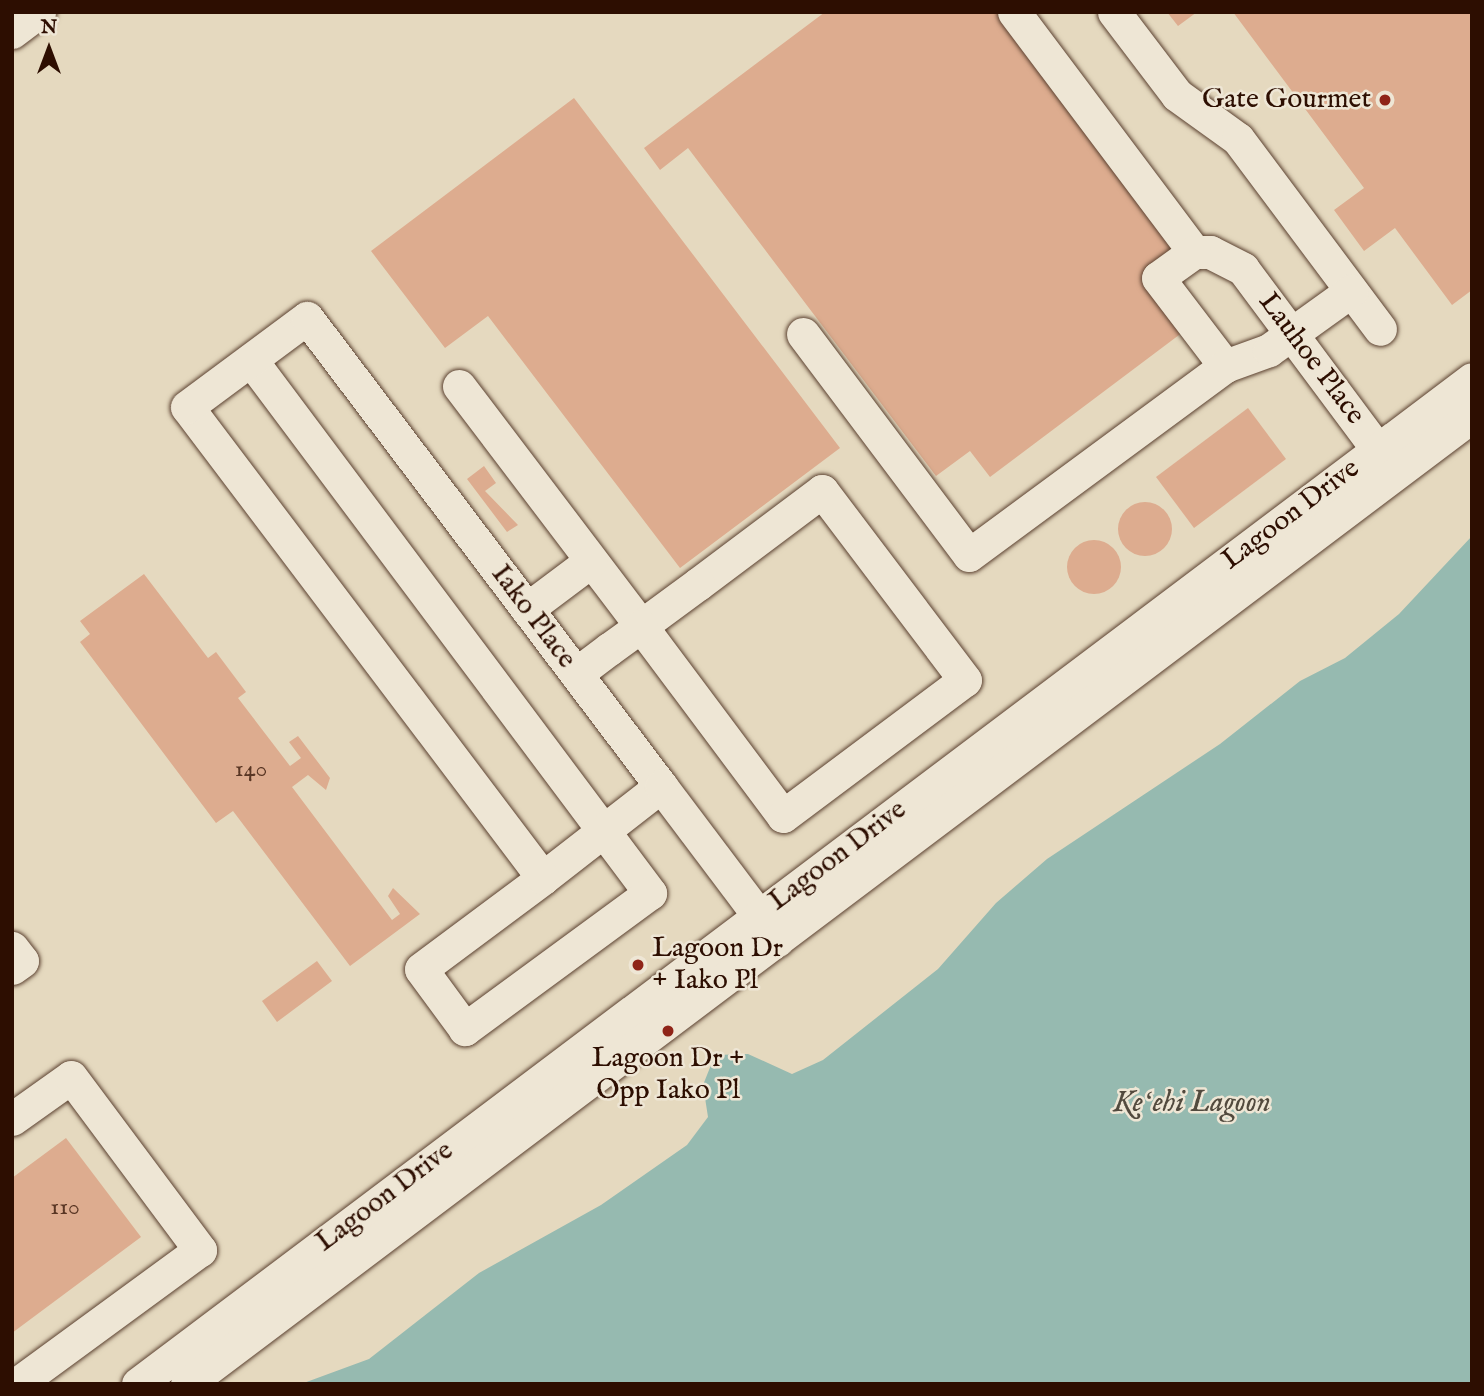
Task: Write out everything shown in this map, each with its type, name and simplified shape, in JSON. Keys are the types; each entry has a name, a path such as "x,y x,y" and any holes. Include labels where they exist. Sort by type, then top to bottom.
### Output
{"street":[{"path":"12,32 39,12"},
{"path":"1014,12 1194,252 1158,278 1225,366"},
{"path":"1114,12 1177,95 1238,139 1380,329"},
{"name":"Lauhoe Place","path":"1194,252 1210,252 1243,269 1387,462"},
{"path":"803,334 969,555 1225,366 1248,361 1292,334 1351,291"},
{"name":"Iako Place","path":"251,360 307,318 768,928"},
{"path":"543,878 187,407 251,360 603,830 650,893 465,1029 421,969 543,878 603,830 661,786"},
{"name":"Lagoon Drive","path":"138,1384 768,928 1387,462 1472,379"},
{"path":"459,386 640,626 783,816 965,680 822,491 640,626 576,674"},
{"name":"Lagoon Drive","path":"1387,462 1472,416"},
{"path":"527,609 591,561"},
{"name":"Lagoon Drive","path":"187,1384 768,928"},
{"path":"12,948 22,961 12,968"},
{"path":"12,1119 71,1077 200,1250 17,1384"}],"water":[{"name":"Keʻehi Lagoon","path":"1472,536 1472,1384 301,1384 369,1359 479,1273 601,1205 687,1145 708,1117 703,1085 715,1055 748,1054 792,1074 823,1060 938,969 996,903 1047,859 1220,744 1300,681 1345,658 1399,614"}],"building":[{"path":"825,12 996,12 1179,253 1183,332 990,477 970,451 936,476 688,148 660,170 644,148"},
{"name":"Gate Gourmet","path":"1167,12 1197,12 1178,26"},
{"name":"Gate Gourmet","path":"1233,12 1472,12 1472,290 1452,305 1395,228 1364,251 1334,210 1364,188"},
{"path":"574,98 840,448 680,568 488,316 445,348 371,251"},
{"path":"1248,408 1286,459 1194,528 1156,477"},
{"path":"484,466 496,483 485,491 518,525 507,532 467,479"},
{"path":"1145,502 1164,510 1172,529 1164,548 1145,556 1126,548 1118,529 1126,510"},
{"path":"1094,540 1113,548 1121,567 1113,586 1094,594 1075,586 1067,567 1075,548"},
{"path":"144,574 208,658 216,652 246,692 238,698 290,766 301,758 289,742 298,736 330,778 326,790 308,775 292,787 392,920 400,914 388,896 393,888 420,914 350,966 233,811 216,823 80,642 90,634 80,621"},
{"path":"317,961 332,981 277,1022 262,1001"},
{"path":"66,1138 141,1237 12,1333 12,1178"}],"place":[{"name":"Gate Gourmet","path":"1385,100"},
{"name":"Lagoon Dr + Iako Pl","path":"638,965"},
{"name":"Lagoon Dr + Opp Iako Pl","path":"668,1031"}]}
